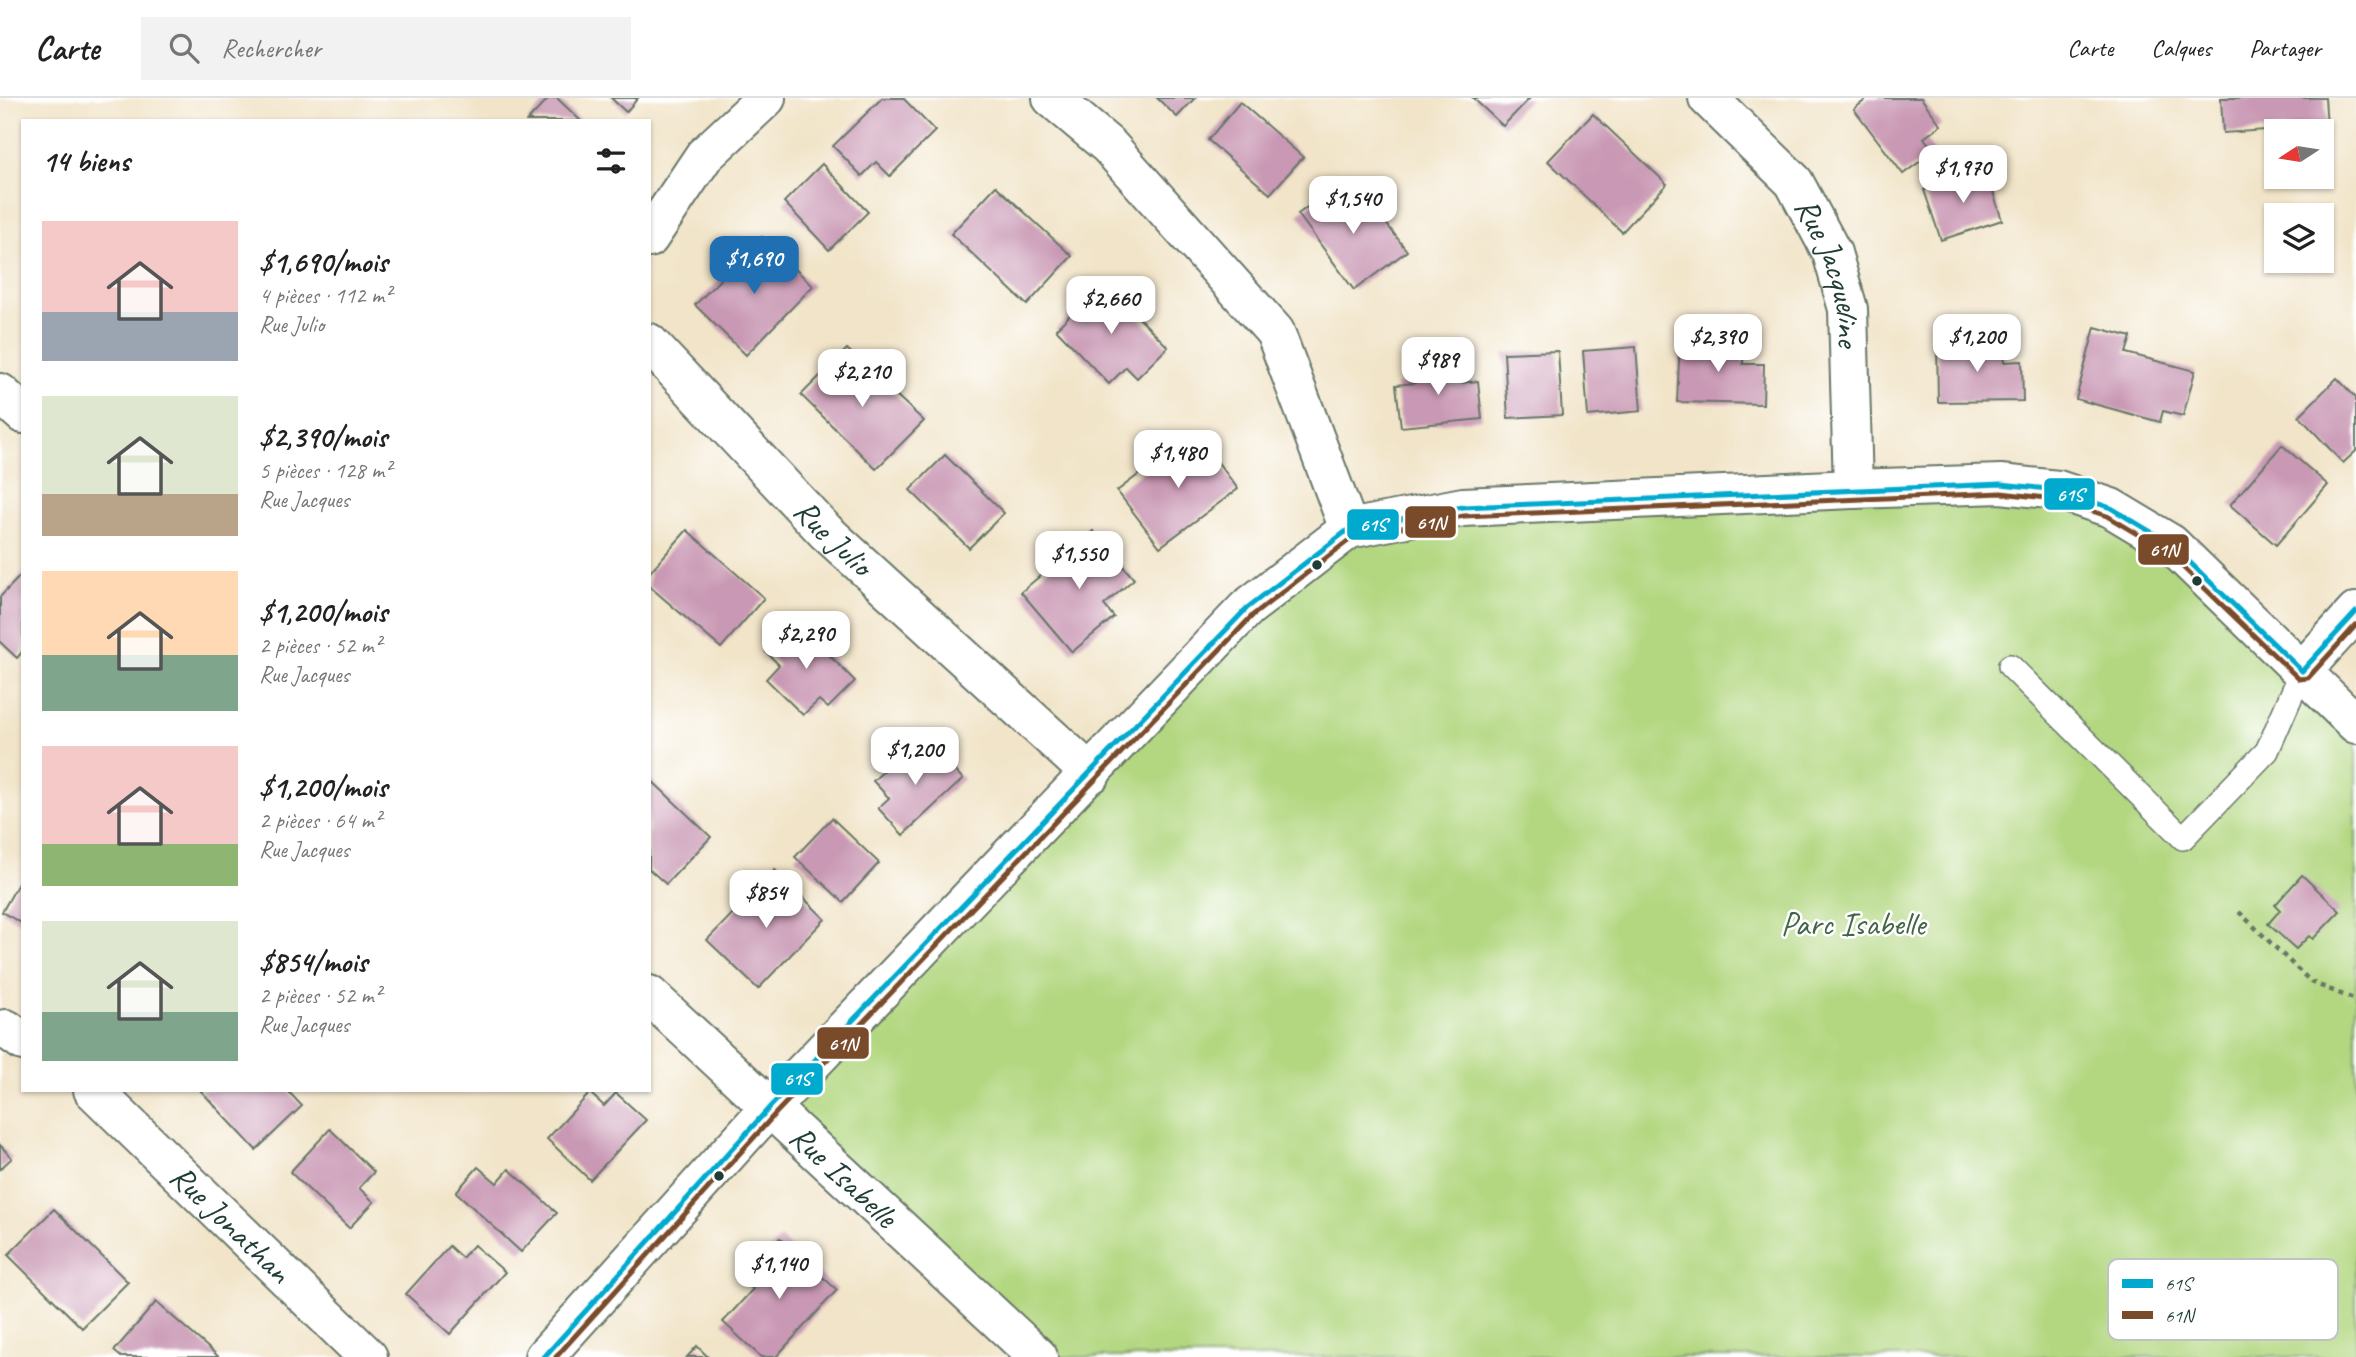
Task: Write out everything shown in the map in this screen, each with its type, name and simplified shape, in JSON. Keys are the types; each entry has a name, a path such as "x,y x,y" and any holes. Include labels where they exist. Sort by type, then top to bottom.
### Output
{"street":[{"path":"651,235 705,156 765,98"},
{"path":"1052,98 1109,146 1275,332 1349,529"},
{"name":"Rue Jacqueline","path":"1708,98 1794,182 1832,253 1848,309 1853,489"},
{"name":"Rue Julio","path":"651,345 826,532 1091,774"},
{"path":"0,393 21,412"},
{"path":"544,1357 770,1107 1247,608 1349,529 1463,507 2001,484 2058,490 2111,509 2171,544 2356,724"},
{"path":"2302,671 2356,612"},
{"name":"Rue Isabelle","path":"651,997 1038,1357"},
{"path":"0,1030 6,1029 21,1040"},
{"name":"Rue Jonathan","path":"95,1092 368,1357"}],"lane":[{"path":"2010,666 2183,838 2267,751 2302,671"}],"path":[{"path":"2239,912 2311,982 2356,1000"}],"green space":[{"name":"Parc Isabelle","path":"1853,489 2111,508 2356,717 2356,1357 1038,1357 770,1107 1349,529"}],"building":[{"path":"549,98 557,98 579,119 529,119"},
{"path":"611,98 638,98 626,112"},
{"path":"882,98 903,98 935,131 890,176 876,162 862,176 833,146"},
{"path":"1157,98 1195,98 1177,117"},
{"path":"1473,98 1530,98 1503,126"},
{"path":"1868,98 1921,98 1941,125 1924,138 1934,151 1903,174 1854,109"},
{"path":"2221,98 2325,98 2326,119 2264,119 2264,130 2223,133"},
{"path":"1240,102 1303,157 1270,194 1208,140"},
{"path":"1593,114 1667,184 1622,232 1548,161"},
{"path":"822,164 868,212 829,250 784,202"},
{"path":"1986,170 2002,220 1941,240 1924,190"},
{"path":"996,186 1072,256 1027,305 951,234"},
{"path":"1332,189 1343,203 1361,190 1407,251 1354,290 1298,214"},
{"path":"762,237 813,286 746,355 695,305"},
{"path":"1103,282 1168,347 1137,378 1126,367 1109,384 1056,329"},
{"path":"2095,327 2131,337 2126,353 2195,371 2183,416 2163,411 2160,422 2076,399"},
{"path":"1680,341 1744,343 1743,364 1764,364 1763,404 1677,402"},
{"path":"2003,342 2004,362 2022,361 2023,401 1938,402 1937,343"},
{"path":"1636,347 1641,411 1588,416 1583,351"},
{"path":"847,349 924,421 876,469 801,395"},
{"path":"1558,351 1562,415 1508,418 1504,353"},
{"path":"1459,361 1461,383 1478,381 1482,419 1401,427 1396,385 1415,383 1413,366"},
{"path":"2337,378 2356,398 2356,451 2343,463 2299,416"},
{"path":"1195,432 1238,489 1160,547 1117,491"},
{"path":"2282,445 2328,485 2276,545 2230,505"},
{"path":"945,455 1004,513 969,548 910,490"},
{"path":"687,530 764,598 721,648 651,588 651,571"},
{"path":"1093,531 1134,579 1104,605 1114,617 1072,652 1021,592"},
{"path":"21,575 21,653 17,658 0,642 0,597"},
{"path":"796,622 855,681 828,708 819,700 803,715 766,679 779,665 766,652"},
{"path":"908,748 920,761 934,748 963,779 903,835 878,808 889,798 873,781"},
{"path":"651,780 711,837 666,884 651,871"},
{"path":"832,818 879,863 843,902 795,857"},
{"path":"775,870 825,919 758,989 707,940"},
{"path":"2302,875 2340,911 2313,939 2309,936 2296,949 2268,924 2280,910 2275,905"},
{"path":"21,879 21,923 2,912"},
{"path":"202,1092 289,1092 302,1106 256,1150"},
{"path":"590,1093 604,1106 616,1093 646,1120 590,1180 547,1139"},
{"path":"330,1129 374,1172 359,1188 374,1202 349,1228 290,1172"},
{"path":"0,1145 12,1158 0,1169"},
{"path":"478,1167 497,1183 509,1169 557,1213 521,1252 456,1192"},
{"path":"54,1209 128,1282 82,1328 8,1255"},
{"path":"780,1238 837,1290 776,1357 761,1357 723,1322 753,1289 742,1280"},
{"path":"474,1245 505,1272 450,1334 406,1294 449,1246 462,1258"},
{"path":"156,1302 219,1357 121,1357 114,1351"},
{"path":"697,1346 708,1357 687,1357"}],"transit line":[{"name":"61S","path":"544,1357 770,1107 1247,608 1349,529 1463,507 2001,484 2058,490 2111,508 2171,544 2302,671 2356,612"},
{"name":"61N","path":"556,1357 776,1113 1253,615 1353,537 1464,516 2001,493 2056,499 2107,516 2166,551 2299,679 2308,678 2356,625"}]}
